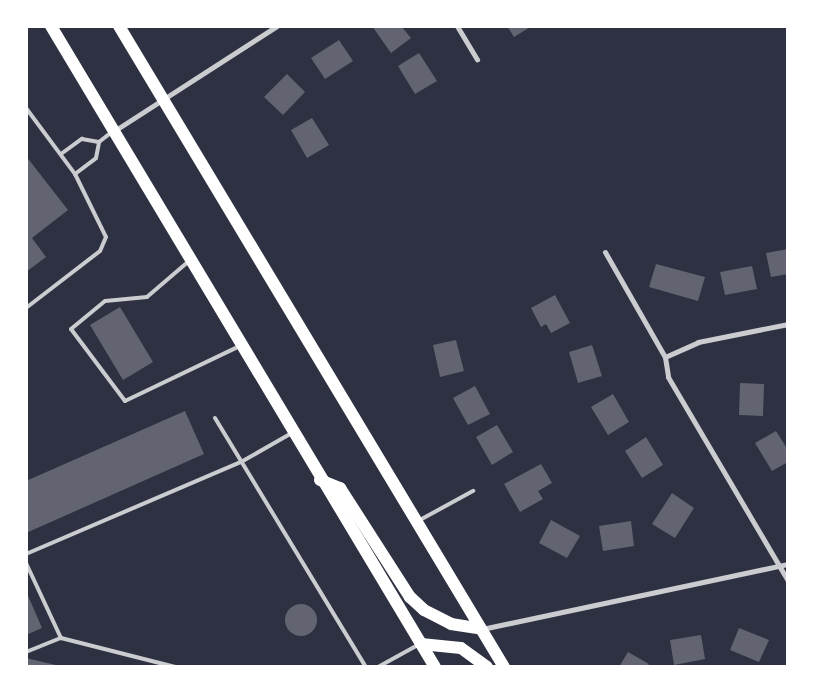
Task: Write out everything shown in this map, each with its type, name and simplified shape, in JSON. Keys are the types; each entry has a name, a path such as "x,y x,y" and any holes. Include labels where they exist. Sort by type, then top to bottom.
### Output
{"main road":[{"path":"51,26 189,261 434,667"},
{"path":"118,26 504,667"},
{"path":"320,480 340,488 410,597 424,610 450,624 481,629"},
{"path":"420,644 461,648 487,667"}],"street":[{"path":"114,131 161,98 277,26"},
{"path":"457,26 478,59"},
{"path":"605,252 664,358 668,377 788,581"},
{"path":"664,358 698,342 788,324"},
{"path":"481,629 788,564"}],"lane":[{"path":"26,108 75,174 106,237 100,250 26,308"},
{"path":"75,174 96,158 99,142 114,131"},
{"path":"61,154 82,139 99,142"},
{"path":"189,261 147,297 105,301 71,329 125,401 240,346"},
{"path":"215,418 366,667"},
{"path":"26,554 241,462 292,433"},
{"path":"416,522 473,490"},
{"path":"26,563 61,638"},
{"path":"26,652 61,638 176,667"},
{"path":"378,667 420,644"}],"building":[{"path":"372,26 401,26 411,38 391,53"},
{"path":"507,26 532,26 514,37"},
{"path":"339,40 353,61 325,79 311,58"},
{"path":"419,53 437,81 415,94 398,66"},
{"path":"287,74 305,92 283,115 264,97"},
{"path":"312,118 329,145 307,158 291,130"},
{"path":"26,156 68,210 32,238 46,257 26,272"},
{"path":"788,249 788,274 771,277 766,253"},
{"path":"656,264 705,277 698,301 649,287"},
{"path":"752,266 757,289 725,295 720,272"},
{"path":"555,295 570,323 551,333 546,324 541,327 531,308"},
{"path":"120,307 153,362 123,380 90,325"},
{"path":"456,340 464,371 440,377 433,345"},
{"path":"592,345 602,376 578,383 569,352"},
{"path":"740,383 764,384 763,416 739,415"},
{"path":"475,386 490,414 468,425 453,398"},
{"path":"613,394 629,422 608,435 591,407"},
{"path":"185,411 204,454 26,533 26,481"},
{"path":"497,425 513,452 492,465 476,437"},
{"path":"776,431 788,450 788,462 772,471 755,443"},
{"path":"646,437 663,465 642,478 625,451"},
{"path":"541,464 552,483 538,491 543,499 520,512 504,484"},
{"path":"672,493 694,508 675,538 652,524"},
{"path":"551,520 580,536 567,558 539,543"},
{"path":"631,521 634,546 603,551 599,526"},
{"path":"26,591 42,628 26,635"},
{"path":"301,604 307,605 312,609 316,614 316,626 312,631 307,635 301,636 295,635 290,631 286,626 285,620 286,614 290,609 295,605"},
{"path":"739,628 769,640 759,662 730,650"},
{"path":"701,635 705,659 674,665 670,640"},
{"path":"628,652 649,664 647,667 619,667"},
{"path":"26,658 60,666 60,667 26,667"}]}
